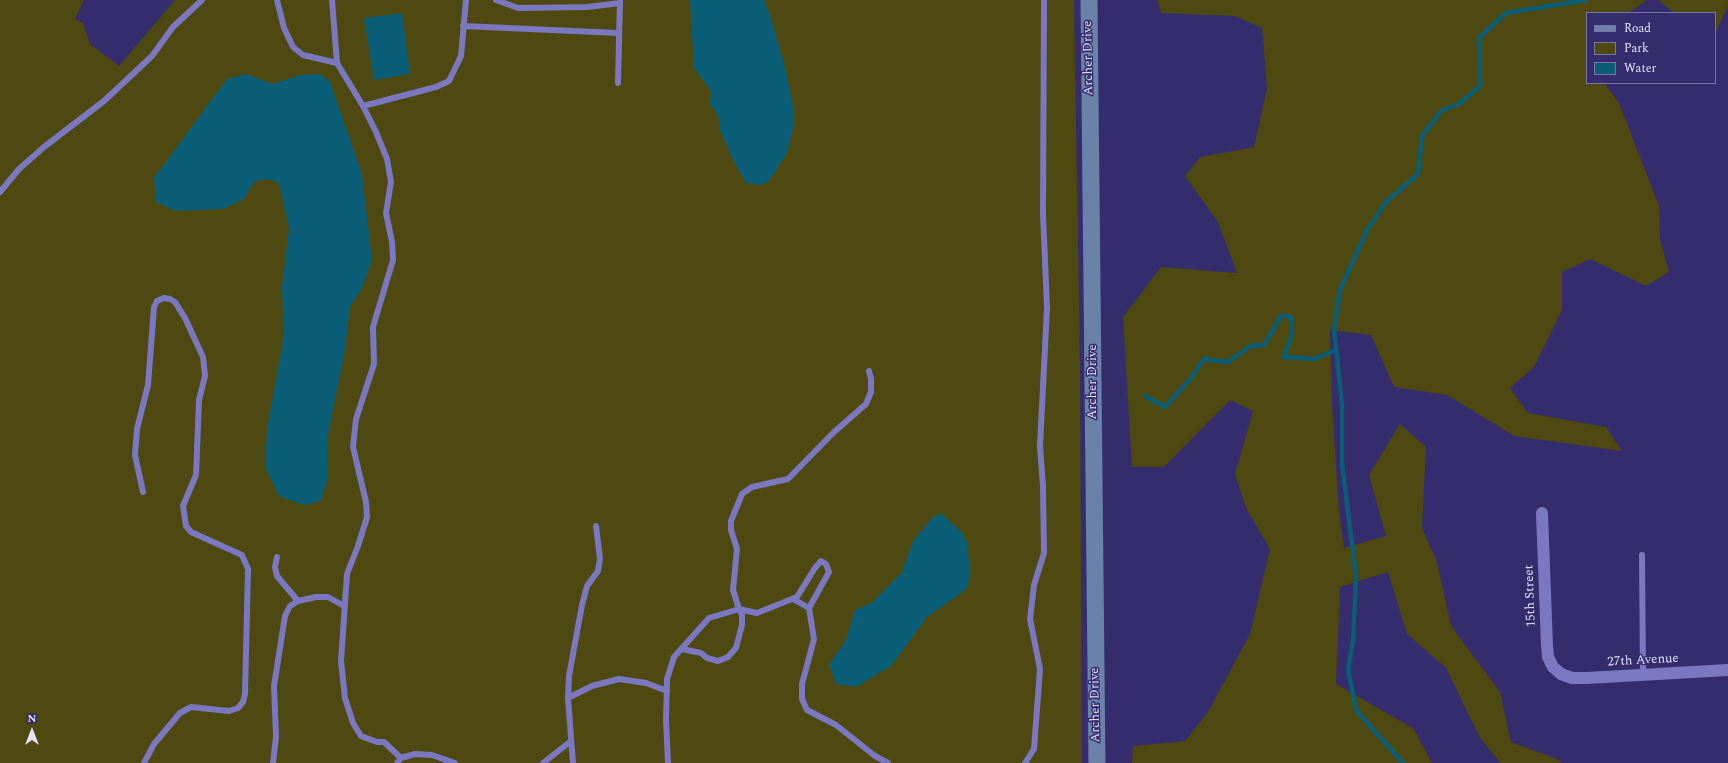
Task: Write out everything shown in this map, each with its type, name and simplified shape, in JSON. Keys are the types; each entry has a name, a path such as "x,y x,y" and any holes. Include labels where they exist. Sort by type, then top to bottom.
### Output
{"street":[{"name":"Archer Drive","path":"1088,0 1097,763"},
{"name":"15th Street","path":"1542,513 1548,657 1553,667 1561,674"},
{"name":"27th Avenue","path":"1561,674 1572,678 1587,678 1728,670"}],"lane":[{"path":"0,192 19,169 44,147 104,102 152,56 173,27 202,0"},
{"path":"277,0 284,28 293,47 302,55 337,63"},
{"path":"332,0 337,63 363,106 387,159 391,182 386,213 392,242 393,260 373,327 374,364 356,419 354,447 366,502 367,517 347,574 341,661 345,698 352,723 361,736 377,742 384,742 399,760 415,754 455,763"},
{"path":"363,106 436,87 449,81 461,56 466,0"},
{"path":"496,0 518,8 587,7 620,2 618,33 618,83"},
{"path":"1025,763 1034,749 1040,669 1030,619 1034,585 1044,553 1040,446 1047,308 1043,214 1044,0"},
{"path":"463,26 618,33"},
{"path":"143,492 135,455 137,429 148,385 154,308 157,301 164,298 170,299 174,302 185,318 203,357 204,376 199,400 196,475 183,506 186,526 191,532 242,555 248,569 245,694 243,702 238,708 229,711 191,707 180,713 154,744 144,763"},
{"path":"682,649 701,653 707,658 718,661 728,657 736,648 742,625 742,615 732,590 737,549 731,530 731,521 742,494 752,487 788,479 833,433 866,404 872,392 872,379 869,371"},
{"path":"573,763 568,698 570,676 582,605 587,586 598,571 600,559 596,526"},
{"path":"1642,555 1643,675"},
{"path":"277,557 275,567 277,576 298,601"},
{"path":"668,763 667,679 674,657 709,618 739,609 757,613 797,597 821,561 826,564 829,572 809,608 814,640 802,684 802,699 807,710 836,725 875,756 888,763"},
{"path":"272,763 276,737 274,686 285,616 290,606 298,601 316,597 328,597 344,606"},
{"path":"793,599 809,608"},
{"path":"568,698 592,686 619,679 646,683 667,691"},
{"path":"547,762 571,741"}],"green space":[{"path":"0,0 84,0 75,19 83,23 90,44 119,66 175,0 1074,0 1080,365 1082,763 0,763"},
{"path":"1157,0 1647,0 1629,12 1586,12 1586,84 1605,84 1619,103 1659,206 1660,240 1669,272 1646,286 1590,259 1562,272 1562,310 1534,367 1510,388 1528,413 1606,427 1622,451 1514,436 1447,395 1394,387 1371,335 1330,330 1332,404 1339,511 1344,548 1386,536 1369,475 1400,424 1426,447 1422,528 1437,562 1451,626 1500,692 1511,742 1557,759 1562,763 1500,763 1479,736 1446,668 1407,634 1388,572 1340,587 1336,684 1414,729 1432,763 1132,763 1133,746 1185,741 1208,712 1250,634 1270,549 1246,508 1235,474 1253,411 1230,400 1164,467 1132,467 1123,317 1161,267 1237,273 1218,222 1185,176 1200,157 1254,147 1267,88 1262,28 1235,16 1161,13"},
{"path":"1658,0 1728,0 1728,6 1716,31 1716,12 1673,12"}],"water":[{"path":"690,0 764,0 770,15 786,71 793,107 794,124 787,153 769,181 760,185 746,183 732,158 720,130 718,115 710,104 711,91 694,68"},
{"path":"402,13 410,74 374,80 364,18"},
{"path":"246,74 272,84 300,75 320,74 330,82 362,174 372,260 362,288 350,307 344,356 327,439 328,477 321,501 303,505 279,496 265,467 267,429 284,335 282,287 289,228 279,183 267,179 254,182 244,199 223,209 176,211 156,202 154,178 227,79"},
{"path":"941,513 962,533 967,542 970,571 968,586 964,591 927,617 891,666 856,687 836,684 829,664 846,640 855,610 873,602 902,572 913,541 932,518"}],"waterway":[{"path":"1403,763 1356,710 1348,669 1353,641 1356,577 1342,463 1342,405 1334,329 1340,290 1367,230 1386,202 1418,174 1422,136 1441,111 1460,103 1480,86 1479,38 1506,13 1586,0"},
{"path":"1145,396 1165,407 1191,378 1204,359 1228,362 1250,346 1264,345 1281,316 1291,317 1292,334 1284,357 1314,359 1336,350"}]}
